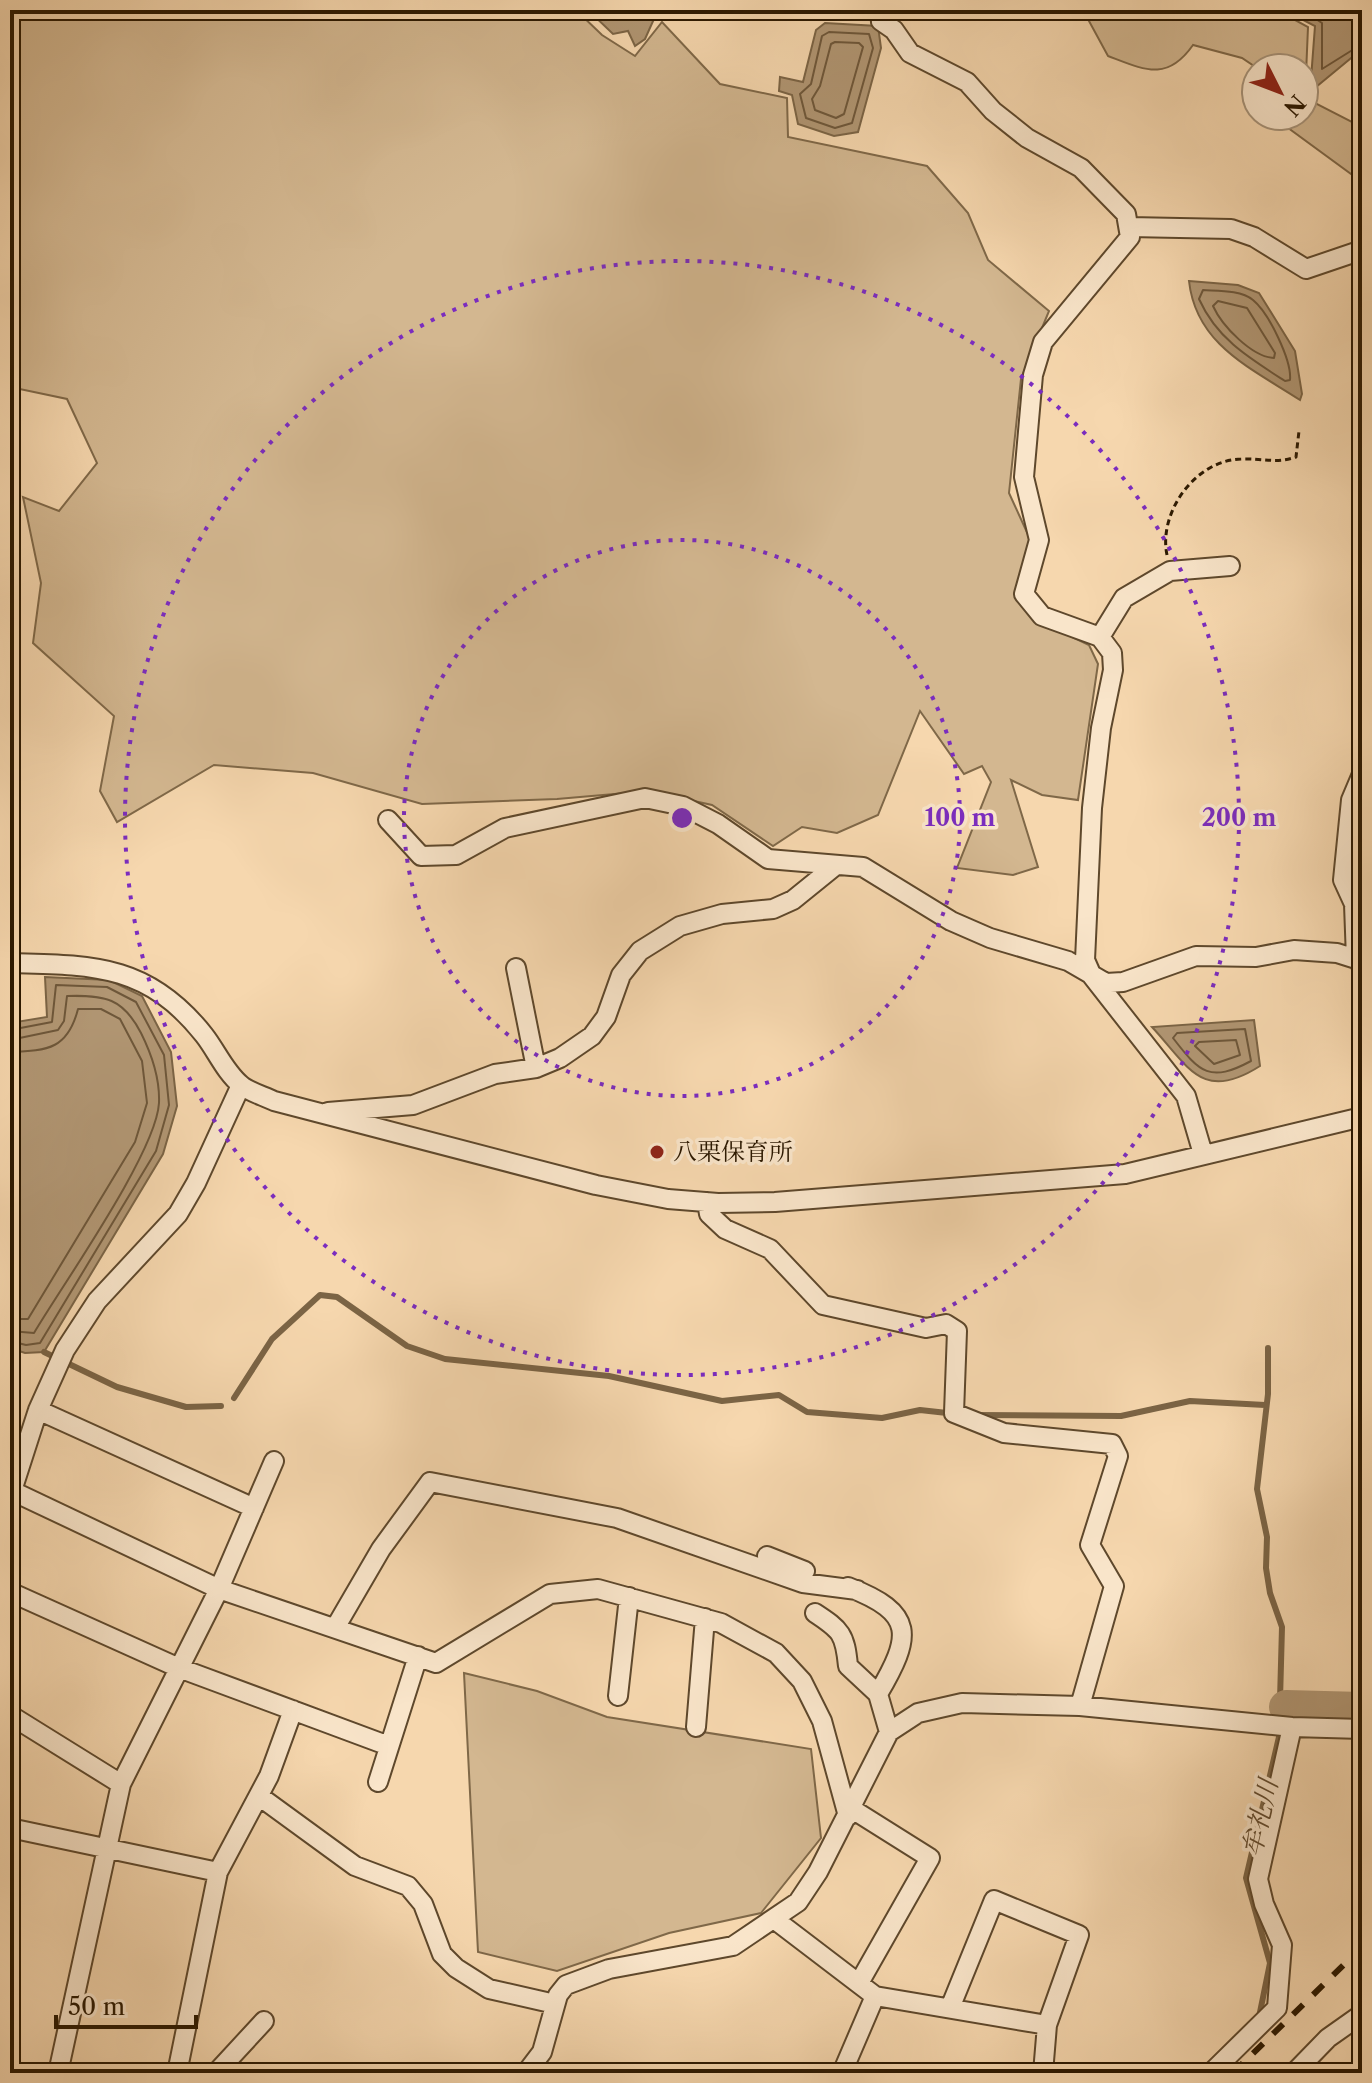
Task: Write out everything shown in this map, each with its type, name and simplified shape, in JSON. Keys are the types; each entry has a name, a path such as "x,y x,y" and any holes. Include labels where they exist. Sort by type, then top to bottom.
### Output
{"street":[{"path":"884,10 881,21 894,30 910,53 967,82 993,111 1027,138 1081,168 1126,214 1130,237 1043,342 1033,375 1025,438 1024,477 1039,540 1024,594 1042,616 1100,637 1112,653 1113,670 1101,728 1092,808 1085,960 1092,976 1186,1096 1203,1154"},
{"path":"1129,227 1231,229 1254,237 1306,269 1362,250"},
{"path":"1100,637 1124,598 1170,571 1230,566"},
{"path":"388,820 421,856 456,855 505,828 645,798 683,806 718,824 768,859 863,867 951,921 990,938 1068,961 1106,983 1123,982 1196,956 1256,957 1294,950 1359,962 1354,904 1343,880 1351,800 1362,774"},
{"path":"320,1113 344,1108 380,1110 413,1105 495,1074 536,1068 560,1058 592,1036 606,1017 621,975 640,951 680,926 722,914 773,909 793,900 835,866"},
{"path":"10,963 81,965 115,970 146,983 169,997 203,1033 241,1085 274,1101 596,1185 668,1199 775,1202 1125,1174 1362,1117"},
{"path":"516,968 536,1068"},
{"path":"241,1085 196,1183 178,1214 97,1301 65,1350 38,1410 11,1493 219,1589 436,1663 550,1594 598,1589 721,1623 776,1653 802,1681 822,1721 850,1812 930,1858 859,1983"},
{"path":"707,1202 709,1214 725,1229 770,1249 823,1305 926,1328 946,1324 957,1331 954,1413 1004,1433 1112,1444 1118,1456 1090,1545 1114,1586 1080,1706"},
{"path":"38,1410 254,1508"},
{"path":"58,2073 121,1784 219,1589 274,1461"},
{"path":"335,1628 381,1549 430,1482 617,1518 803,1583 857,1590"},
{"path":"767,1556 857,1590 887,1605 899,1618 903,1639 892,1671 878,1694"},
{"path":"10,1592 179,1668 389,1746"},
{"path":"618,1696 629,1597"},
{"path":"815,1613 839,1628 846,1645 848,1666 878,1694 889,1732"},
{"path":"696,1727 705,1618"},
{"path":"378,1782 418,1656"},
{"path":"526,2073 542,2052 555,2004 566,1985 609,1969 733,1946 798,1902 850,1812 889,1732 918,1713 962,1703 1080,1706 1292,1727 1362,1729"},
{"path":"177,2073 218,1872 259,1796 293,1710"},
{"path":"10,1715 121,1784"},
{"path":"1211,2073 1277,2008 1282,1945 1264,1904 1258,1879 1292,1727"},
{"path":"259,1796 355,1866 408,1886 423,1904 442,1954 456,1968 489,1989 555,2004"},
{"path":"10,1828 218,1872"},
{"path":"950,2008 994,1900 1079,1935 1047,2025 1043,2073"},
{"path":"774,1919 875,1996 1047,2025"},
{"path":"842,2073 875,1996"},
{"path":"1294,2073 1328,2038 1362,2014"},
{"path":"216,2073 264,2021"}],"path":[{"path":"1170,571 1162,535 1171,508 1196,479 1222,462 1240,459 1280,463 1296,457 1299,431"}],"shaded area":[{"path":"10,10 576,10 602,35 635,56 662,22 720,84 787,98 788,137 927,166 968,213 988,260 1049,311 1021,379 1009,493 1031,541 1015,594 1032,618 1089,645 1098,664 1078,800 1042,795 1011,780 1038,867 1013,875 957,868 991,782 982,766 964,774 920,711 878,815 837,833 802,827 773,846 712,805 649,791 557,799 422,804 313,773 214,765 117,822 100,791 114,716 33,643 41,583 23,497 59,511 97,463 67,399 10,387"},
{"path":"1083,10 1277,10 1308,27 1307,52 1240,52 1240,57 1193,45 1174,64 1155,70 1108,56"},
{"path":"1320,106 1362,127 1362,182 1294,132 1320,132"},
{"path":"464,1673 537,1691 607,1717 811,1749 821,1838 761,1913 669,1933 557,1971 478,1952"}],"water":[{"path":"588,10 658,10 645,39 635,46 628,31 613,34"},
{"path":"1284,10 1362,10 1362,49 1320,84 1320,52 1313,52 1315,26"},
{"path":"825,23 878,26 881,48 858,132 834,136 798,124 792,95 779,91 780,77 803,82 816,30"},
{"path":"1189,281 1238,285 1259,293 1295,351 1302,394 1300,400 1245,365 1214,338 1202,322"},
{"path":"45,977 109,980 142,996 171,1052 177,1106 163,1154 44,1352 25,1353 10,1348 10,1023 47,1017"},
{"path":"1254,1020 1260,1066 1240,1077 1224,1081 1210,1080 1187,1067 1152,1027"}],"waterway":[{"path":"234,1398 272,1339 320,1295 337,1297 407,1346 445,1359 609,1376 722,1401 779,1395 807,1412 882,1418 920,1410 947,1413"},
{"path":"1259,2017 1270,1963 1246,1878 1286,1707 1280,1700 1282,1627 1270,1593 1266,1568 1267,1537 1257,1489 1268,1394 1268,1348"},
{"path":"44,1352 117,1387 186,1407 221,1406"},
{"path":"975,1415 1121,1416 1190,1401 1265,1405"},
{"name":"牟礼川","path":"1286,1707 1362,1709"}],"railway":[{"path":"1233,2073 1362,1947"}],"place":[{"name":"八栗保育所","path":"657,1152"}]}
